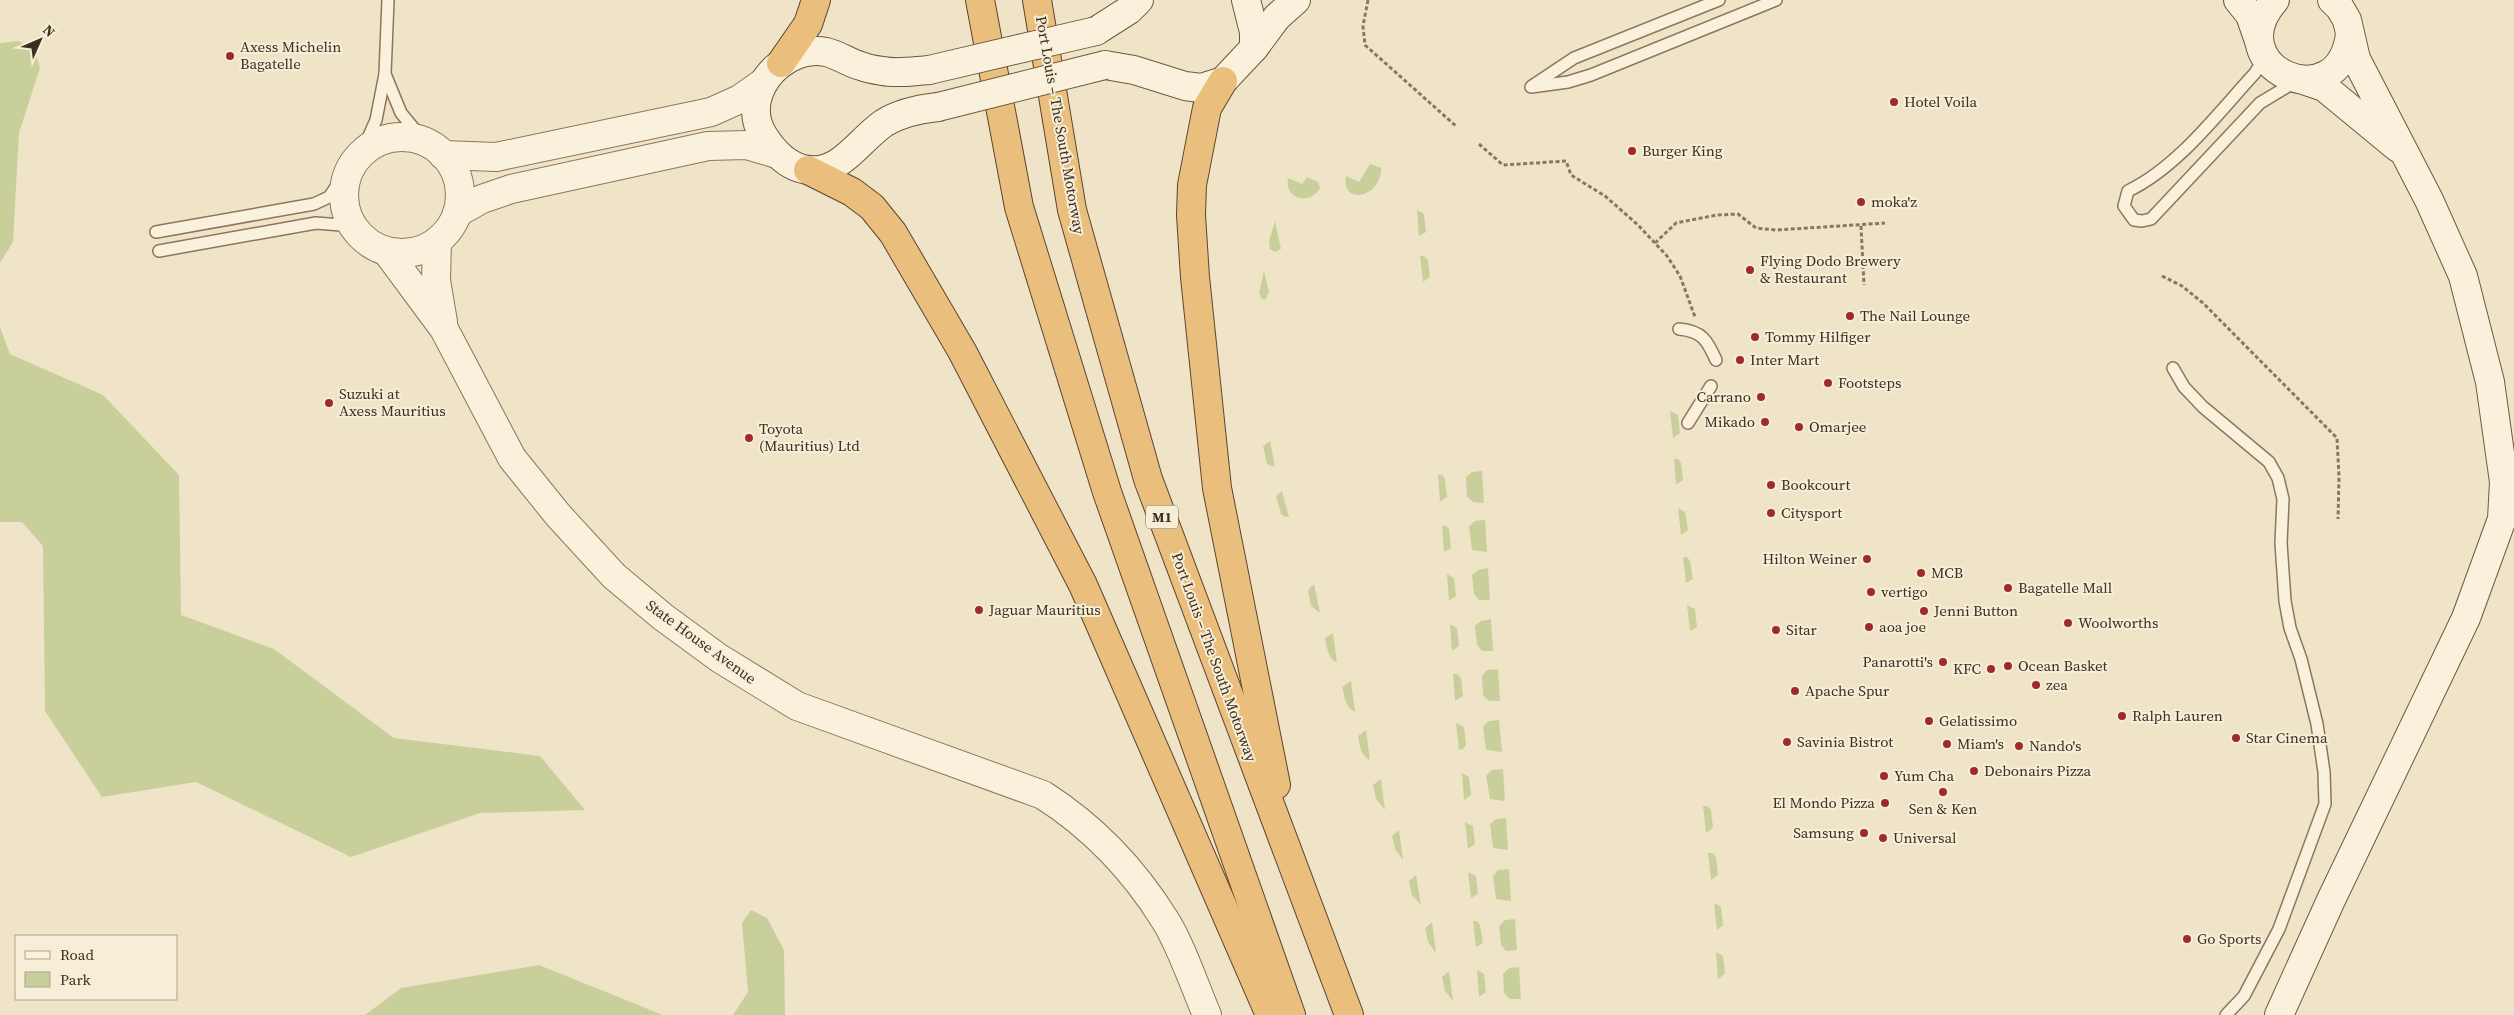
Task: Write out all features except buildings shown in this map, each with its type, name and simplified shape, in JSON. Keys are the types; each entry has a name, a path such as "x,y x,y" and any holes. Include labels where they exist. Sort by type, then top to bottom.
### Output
{"highway":[{"path":"772,73 808,24 816,0"},
{"path":"980,0 1019,207 1107,492 1291,1015"},
{"name":"Port Louis – The South Motorway","path":"1037,0 1072,210 1148,479 1349,1015"},
{"path":"1223,81 1207,108 1192,185 1191,215 1195,277 1217,488 1292,866"},
{"path":"808,170 852,192 872,207 893,233 962,352 1083,585 1270,1015"}],"main road":[{"path":"434,148 453,168 458,182 460,198 457,213 449,229 437,242 420,250 402,254 388,252 360,233 345,207 353,164 375,144 391,138 408,137 434,148 496,157 711,112 740,99 794,56 811,52 826,52 861,66 886,72 929,70 1096,32 1129,10 1139,0"},
{"path":"1246,0 1252,23 1254,48"},
{"path":"457,213 482,199 511,189 708,146 747,145 774,153 808,170 824,169 838,162 884,123 912,110 938,107 1105,65 1134,70 1185,86 1201,88 1223,81 1254,48 1277,17 1296,0"},
{"path":"2238,0 2250,16 2262,49 2273,68 2284,76 2324,87 2407,156"},
{"path":"2262,49 2259,26 2265,11 2275,0"},
{"path":"2302,80 2320,78 2332,71 2342,61 2348,48 2344,13"},
{"path":"2279,1015 2331,900 2466,618 2502,519 2504,482 2490,382 2463,276 2407,156 2356,59 2344,13"},
{"path":"772,73 759,93 755,113 758,128 774,153"},
{"path":"437,242 436,280 444,329"},
{"name":"State House Avenue","path":"388,252 444,329 512,458 558,515 614,576 662,617 719,658 797,706 1043,795 1073,814 1121,861 1166,921 1207,1015"}],"lane":[{"path":"156,232 314,204 329,197 353,164 376,120 385,74 388,0"},
{"path":"1719,0 1574,58 1531,87 1568,82 1591,75 1776,0"},
{"path":"2262,49 2255,73 2173,160 2145,183 2128,191 2124,206 2134,220 2151,219 2260,103 2302,80"},
{"path":"385,74 401,113 434,148"},
{"path":"158,250 316,223 341,225 360,233"},
{"path":"1679,329 1691,330 1707,340 1716,360"},
{"path":"2173,368 2184,386 2203,407 2269,462 2278,478 2283,498 2281,544 2285,601 2290,628 2301,659 2317,724 2324,772 2324,804 2279,929 2244,996 2226,1015"},
{"path":"1688,423 1711,386"}],"path":[{"path":"1368,0 1363,26 1365,44 1456,127"},
{"path":"1479,144 1503,165 1566,161 1571,175 1605,196 1655,242 1680,276 1691,309 1704,326 1707,340"},
{"path":"1655,242 1676,223 1717,215 1738,214 1756,228 1776,230 1885,223"},
{"path":"1861,226 1864,285"},
{"path":"2162,276 2182,286 2203,303 2337,438 2340,477 2338,519"}],"green space":[{"path":"19,41 35,51 40,68 19,133 13,242 0,263 0,43"},
{"path":"1370,164 1381,168 1380,178 1369,191 1355,195 1346,186 1346,176 1359,182"},
{"path":"1307,177 1318,182 1320,188 1316,194 1310,197 1299,198 1290,191 1288,178 1302,184"},
{"path":"1417,210 1424,214 1426,232 1419,236"},
{"path":"1275,221 1281,249 1275,252 1270,249 1269,241"},
{"path":"1420,256 1424,256 1428,260 1430,277 1423,282"},
{"path":"1264,271 1269,292 1265,300 1261,298 1259,293"},
{"path":"0,327 10,354 103,395 179,475 181,615 274,649 394,738 540,756 585,810 480,813 351,857 196,782 102,797 45,711 43,546 22,522 0,522"},
{"path":"1670,411 1678,415 1680,433 1673,438"},
{"path":"1270,441 1275,467 1267,464 1263,446"},
{"path":"1674,459 1678,459 1681,463 1683,480 1676,485"},
{"path":"1482,471 1484,503 1473,502 1467,497 1466,477 1472,472"},
{"path":"1438,475 1442,475 1445,479 1447,497 1440,502"},
{"path":"1282,491 1289,517 1281,514 1276,496"},
{"path":"1678,508 1685,512 1688,530 1681,535"},
{"path":"1485,520 1487,552 1472,550 1469,526 1475,521"},
{"path":"1442,526 1446,526 1449,529 1451,548 1444,552"},
{"path":"1683,557 1687,557 1690,561 1693,579 1686,583"},
{"path":"1488,568 1490,600 1479,600 1474,594 1472,575 1478,570"},
{"path":"1447,574 1454,578 1456,596 1449,601"},
{"path":"1314,584 1320,613 1311,606 1308,590"},
{"path":"1687,605 1695,609 1697,627 1690,631"},
{"path":"1491,619 1493,651 1482,651 1477,645 1475,626 1481,621"},
{"path":"1450,624 1457,628 1459,646 1452,651"},
{"path":"1333,633 1337,663 1330,656 1325,638"},
{"path":"1498,669 1500,701 1489,701 1483,695 1482,676 1487,670"},
{"path":"1453,674 1457,674 1461,678 1463,696 1455,701"},
{"path":"1351,681 1355,712 1347,705 1342,687"},
{"path":"1499,720 1502,752 1486,750 1483,727 1489,721"},
{"path":"1456,723 1464,727 1466,745 1463,749 1459,750"},
{"path":"1366,730 1370,760 1362,753 1358,736"},
{"path":"1503,769 1505,801 1490,799 1486,776 1492,770"},
{"path":"1462,773 1469,777 1471,795 1464,800"},
{"path":"1381,779 1385,810 1376,799 1373,785"},
{"path":"1703,806 1707,806 1711,810 1713,828 1706,833"},
{"path":"1506,818 1508,850 1493,848 1490,824 1496,819"},
{"path":"1465,822 1473,826 1475,844 1468,849"},
{"path":"1399,830 1403,860 1395,849 1392,836"},
{"path":"1708,853 1712,853 1716,857 1718,875 1711,880"},
{"path":"1509,869 1511,901 1496,899 1493,876 1498,870"},
{"path":"1468,872 1476,876 1478,894 1471,898"},
{"path":"1416,875 1421,905 1412,895 1409,881"},
{"path":"1714,903 1721,907 1723,925 1717,930"},
{"path":"751,910 767,918 784,950 785,1015 733,1015 748,992 742,923"},
{"path":"1515,919 1517,950 1506,951 1501,945 1499,926 1505,920"},
{"path":"1473,921 1477,921 1480,925 1483,943 1476,947"},
{"path":"1432,922 1436,953 1428,942 1425,928"},
{"path":"1716,952 1723,956 1725,974 1718,979"},
{"path":"539,965 663,1015 365,1015 401,988"},
{"path":"1519,967 1521,999 1510,999 1504,993 1503,974 1509,968"},
{"path":"1477,970 1484,974 1486,992 1479,997"},
{"path":"1449,971 1453,1001 1445,991 1442,977"}],"place":[{"name":"Axess Michelin Bagatelle","path":"230,56"},
{"name":"Hotel Voila","path":"1894,102"},
{"name":"Burger King","path":"1632,151"},
{"name":"moka'z","path":"1861,202"},
{"name":"Flying Dodo Brewery & Restaurant","path":"1750,270"},
{"name":"The Nail Lounge","path":"1850,316"},
{"name":"Tommy Hilfiger","path":"1755,337"},
{"name":"Inter Mart","path":"1740,360"},
{"name":"Footsteps","path":"1828,383"},
{"name":"Carrano","path":"1761,397"},
{"name":"Suzuki at Axess Mauritius","path":"329,403"},
{"name":"Mikado","path":"1765,422"},
{"name":"Omarjee","path":"1799,427"},
{"name":"Toyota (Mauritius) Ltd","path":"749,438"},
{"name":"Bookcourt","path":"1771,485"},
{"name":"Citysport","path":"1771,513"},
{"name":"Hilton Weiner","path":"1867,559"},
{"name":"MCB","path":"1921,573"},
{"name":"Bagatelle Mall","path":"2008,588"},
{"name":"vertigo","path":"1871,592"},
{"name":"Jaguar Mauritius","path":"979,610"},
{"name":"Jenni Button","path":"1924,611"},
{"name":"Woolworths","path":"2068,623"},
{"name":"aoa joe","path":"1869,627"},
{"name":"Sitar","path":"1776,630"},
{"name":"Panarotti's","path":"1943,662"},
{"name":"Ocean Basket","path":"2008,666"},
{"name":"KFC","path":"1991,669"},
{"name":"zea","path":"2036,685"},
{"name":"Apache Spur","path":"1795,691"},
{"name":"Ralph Lauren","path":"2122,716"},
{"name":"Gelatissimo","path":"1929,721"},
{"name":"Star Cinema","path":"2236,738"},
{"name":"Savinia Bistrot","path":"1787,742"},
{"name":"Miam's","path":"1947,744"},
{"name":"Nando's","path":"2019,746"},
{"name":"Debonairs Pizza","path":"1974,771"},
{"name":"Yum Cha","path":"1884,776"},
{"name":"Sen & Ken","path":"1943,792"},
{"name":"El Mondo Pizza","path":"1885,803"},
{"name":"Samsung","path":"1864,833"},
{"name":"Universal","path":"1883,838"},
{"name":"Go Sports","path":"2187,939"}]}
